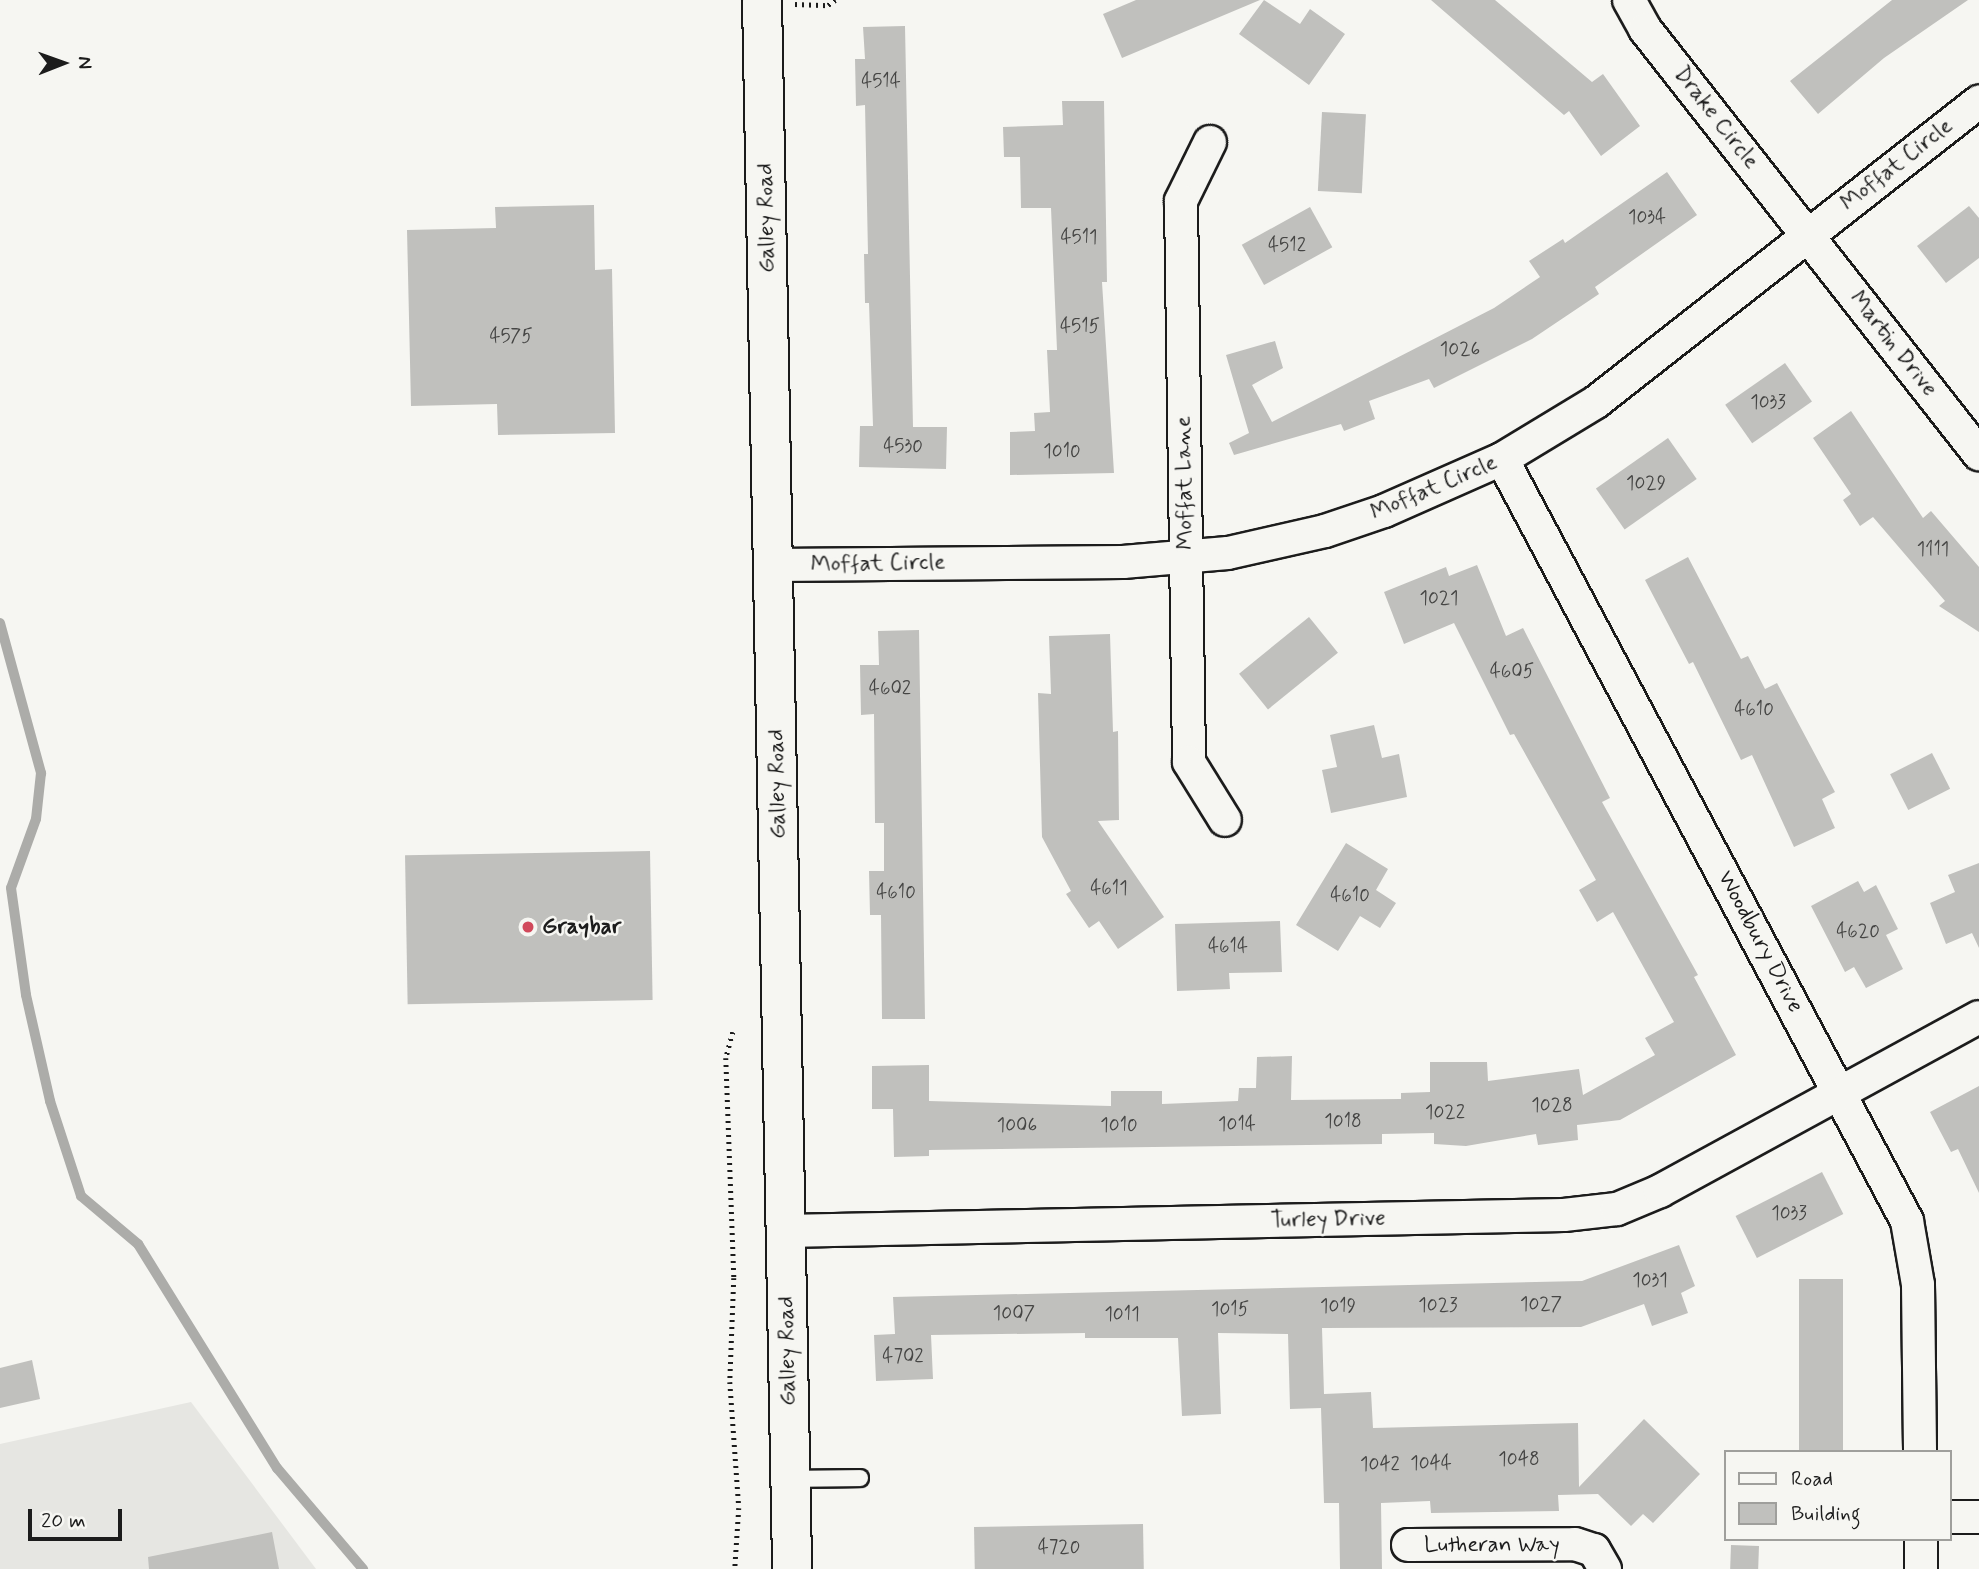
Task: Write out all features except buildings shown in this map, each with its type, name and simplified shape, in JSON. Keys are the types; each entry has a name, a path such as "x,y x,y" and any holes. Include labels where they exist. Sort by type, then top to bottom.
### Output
{"main road":[{"name":"Galley Road","path":"762,2 792,1569"}],"street":[{"name":"Drake Circle","path":"1629,0 1645,29 1808,234"},
{"name":"Moffat Circle","path":"774,565 1123,562 1228,553 1325,531 1443,488 1502,459 1596,402 1979,102"},
{"name":"Moffat Lane","path":"1210,142 1181,201 1189,762 1224,820"},
{"name":"Martin Drive","path":"1808,234 1979,454"},
{"name":"Woodbury Drive","path":"1502,459 1907,1221 1915,1253 1920,1450"},
{"name":"Turley Drive","path":"785,1231 1564,1215 1617,1209 1660,1191 1979,1017"},
{"path":"1951,1517 1979,1517"},
{"path":"1921,1541 1922,1569"},
{"name":"Lutheran Way","path":"1408,1545 1576,1544 1594,1550 1605,1569"}],"lane":[{"path":"790,1479 860,1478"}],"path":[{"path":"733,1032 726,1058 734,1278 730,1382 739,1508 735,1569"}],"shaded area":[{"path":"191,1402 316,1569 0,1569 0,1444"}],"waterway":[{"path":"0,623 41,773 36,819 11,888 26,995 50,1101 81,1196 138,1244 277,1468 363,1569"}],"place":[{"name":"Graybar","path":"528,927"}]}
